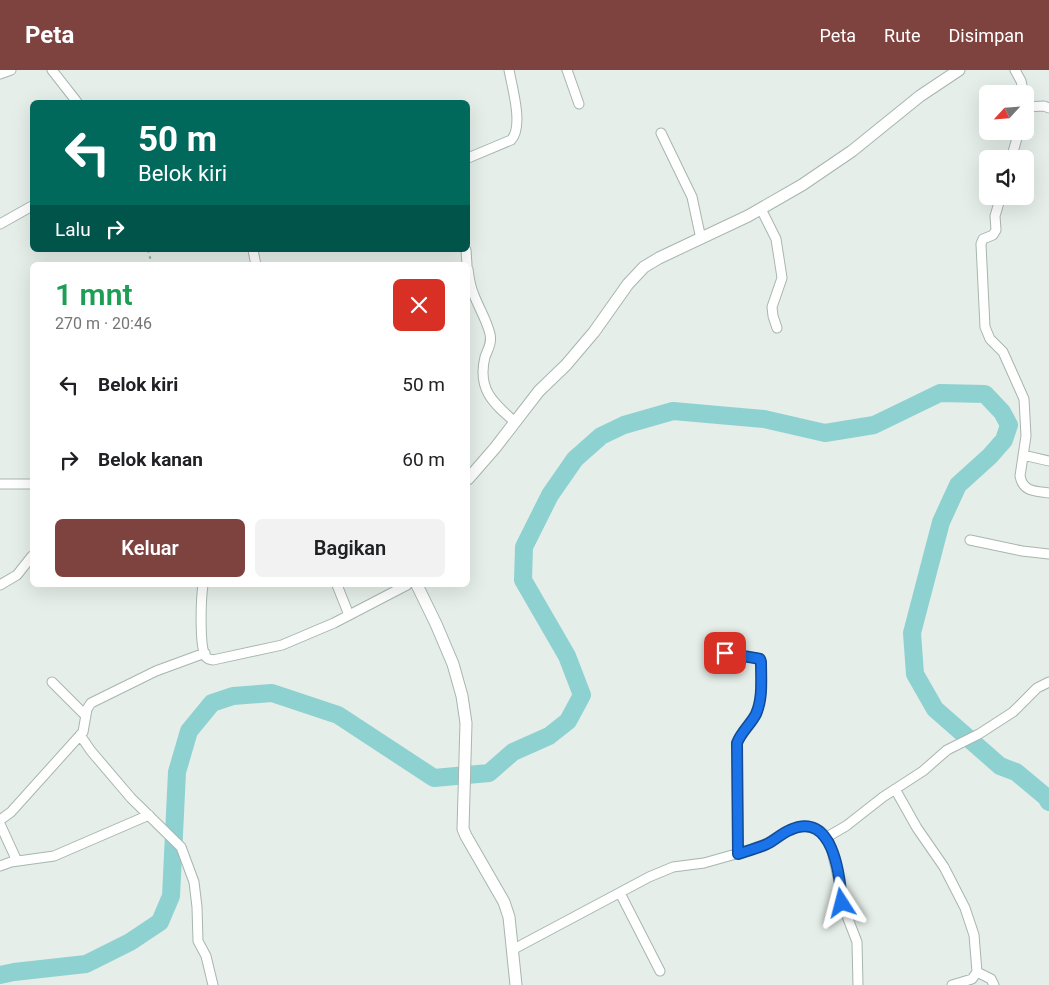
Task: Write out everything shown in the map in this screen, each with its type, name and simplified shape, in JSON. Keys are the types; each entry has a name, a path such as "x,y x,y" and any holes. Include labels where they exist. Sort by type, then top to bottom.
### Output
{"street":[{"path":"0,74 11,70"},
{"path":"52,70 75,100"},
{"path":"470,157 514,137 517,118 509,70"},
{"path":"567,70 578,104"},
{"path":"470,477 540,391 566,365 594,332 635,276 652,261 761,209 802,185 852,151 920,96 959,70"},
{"path":"1015,70 1022,85"},
{"path":"1034,106 1049,108"},
{"path":"661,133 692,197 701,239"},
{"path":"998,205 995,233 983,239 981,244 985,327 990,338 1003,352 1024,399 1026,436 1020,476 1024,487 1049,494"},
{"path":"0,224 30,207"},
{"path":"761,209 776,239 782,278 772,307 777,328"},
{"path":"470,280 473,294 486,323 491,343 483,370 485,387 493,403 515,422"},
{"path":"1023,455 1049,460"},
{"path":"0,484 30,484"},
{"path":"970,540 1022,551 1049,554"},
{"path":"0,585 17,575 30,559"},
{"path":"203,587 201,616 204,653 208,659 220,659 270,648 306,635 403,587"},
{"path":"338,587 349,615"},
{"path":"418,587 453,664 462,696 466,723 466,762 462,823 466,836 504,902 508,917 516,985"},
{"path":"0,820 11,812 83,732 87,709 91,702 156,671 204,653"},
{"path":"717,653 760,659 761,662 761,698 756,714 737,743 738,854"},
{"path":"52,682 86,716"},
{"path":"827,838 922,771 947,750 980,734 1013,712 1037,688 1049,682"},
{"path":"80,735 131,798 181,847 194,882 198,941 206,956 212,985"},
{"path":"895,790 921,834 944,867 965,908 974,935 977,972 972,979 952,985"},
{"path":"0,866 17,861 54,856 149,815"},
{"path":"0,824 17,861"},
{"path":"512,950 649,877 673,867 704,863 738,854 766,844 791,829 804,826 819,830 827,838 834,857 842,903 857,942 858,985"},
{"path":"620,893 660,970"},
{"path":"977,972 991,979 994,985"}],"waterway":[{"path":"0,975 86,964 130,942 160,922 171,896 177,772 189,731 212,703 233,696 272,693 338,715 434,778 489,773 513,752 549,736 568,721 582,695 567,656 523,580 524,547 550,495 575,459 601,436 624,425 673,411 764,419 825,433 874,425 940,393 985,394 1002,412 1009,425 1004,440 990,456 958,485 941,522 912,633 915,674 935,709 1000,766 1016,772 1046,797 1049,802"}],"route":[{"path":"725,653 761,660 761,698 756,714 737,743 738,854 766,844 791,829 804,826 813,827 827,838 831,847 841,890 842,903"}]}
